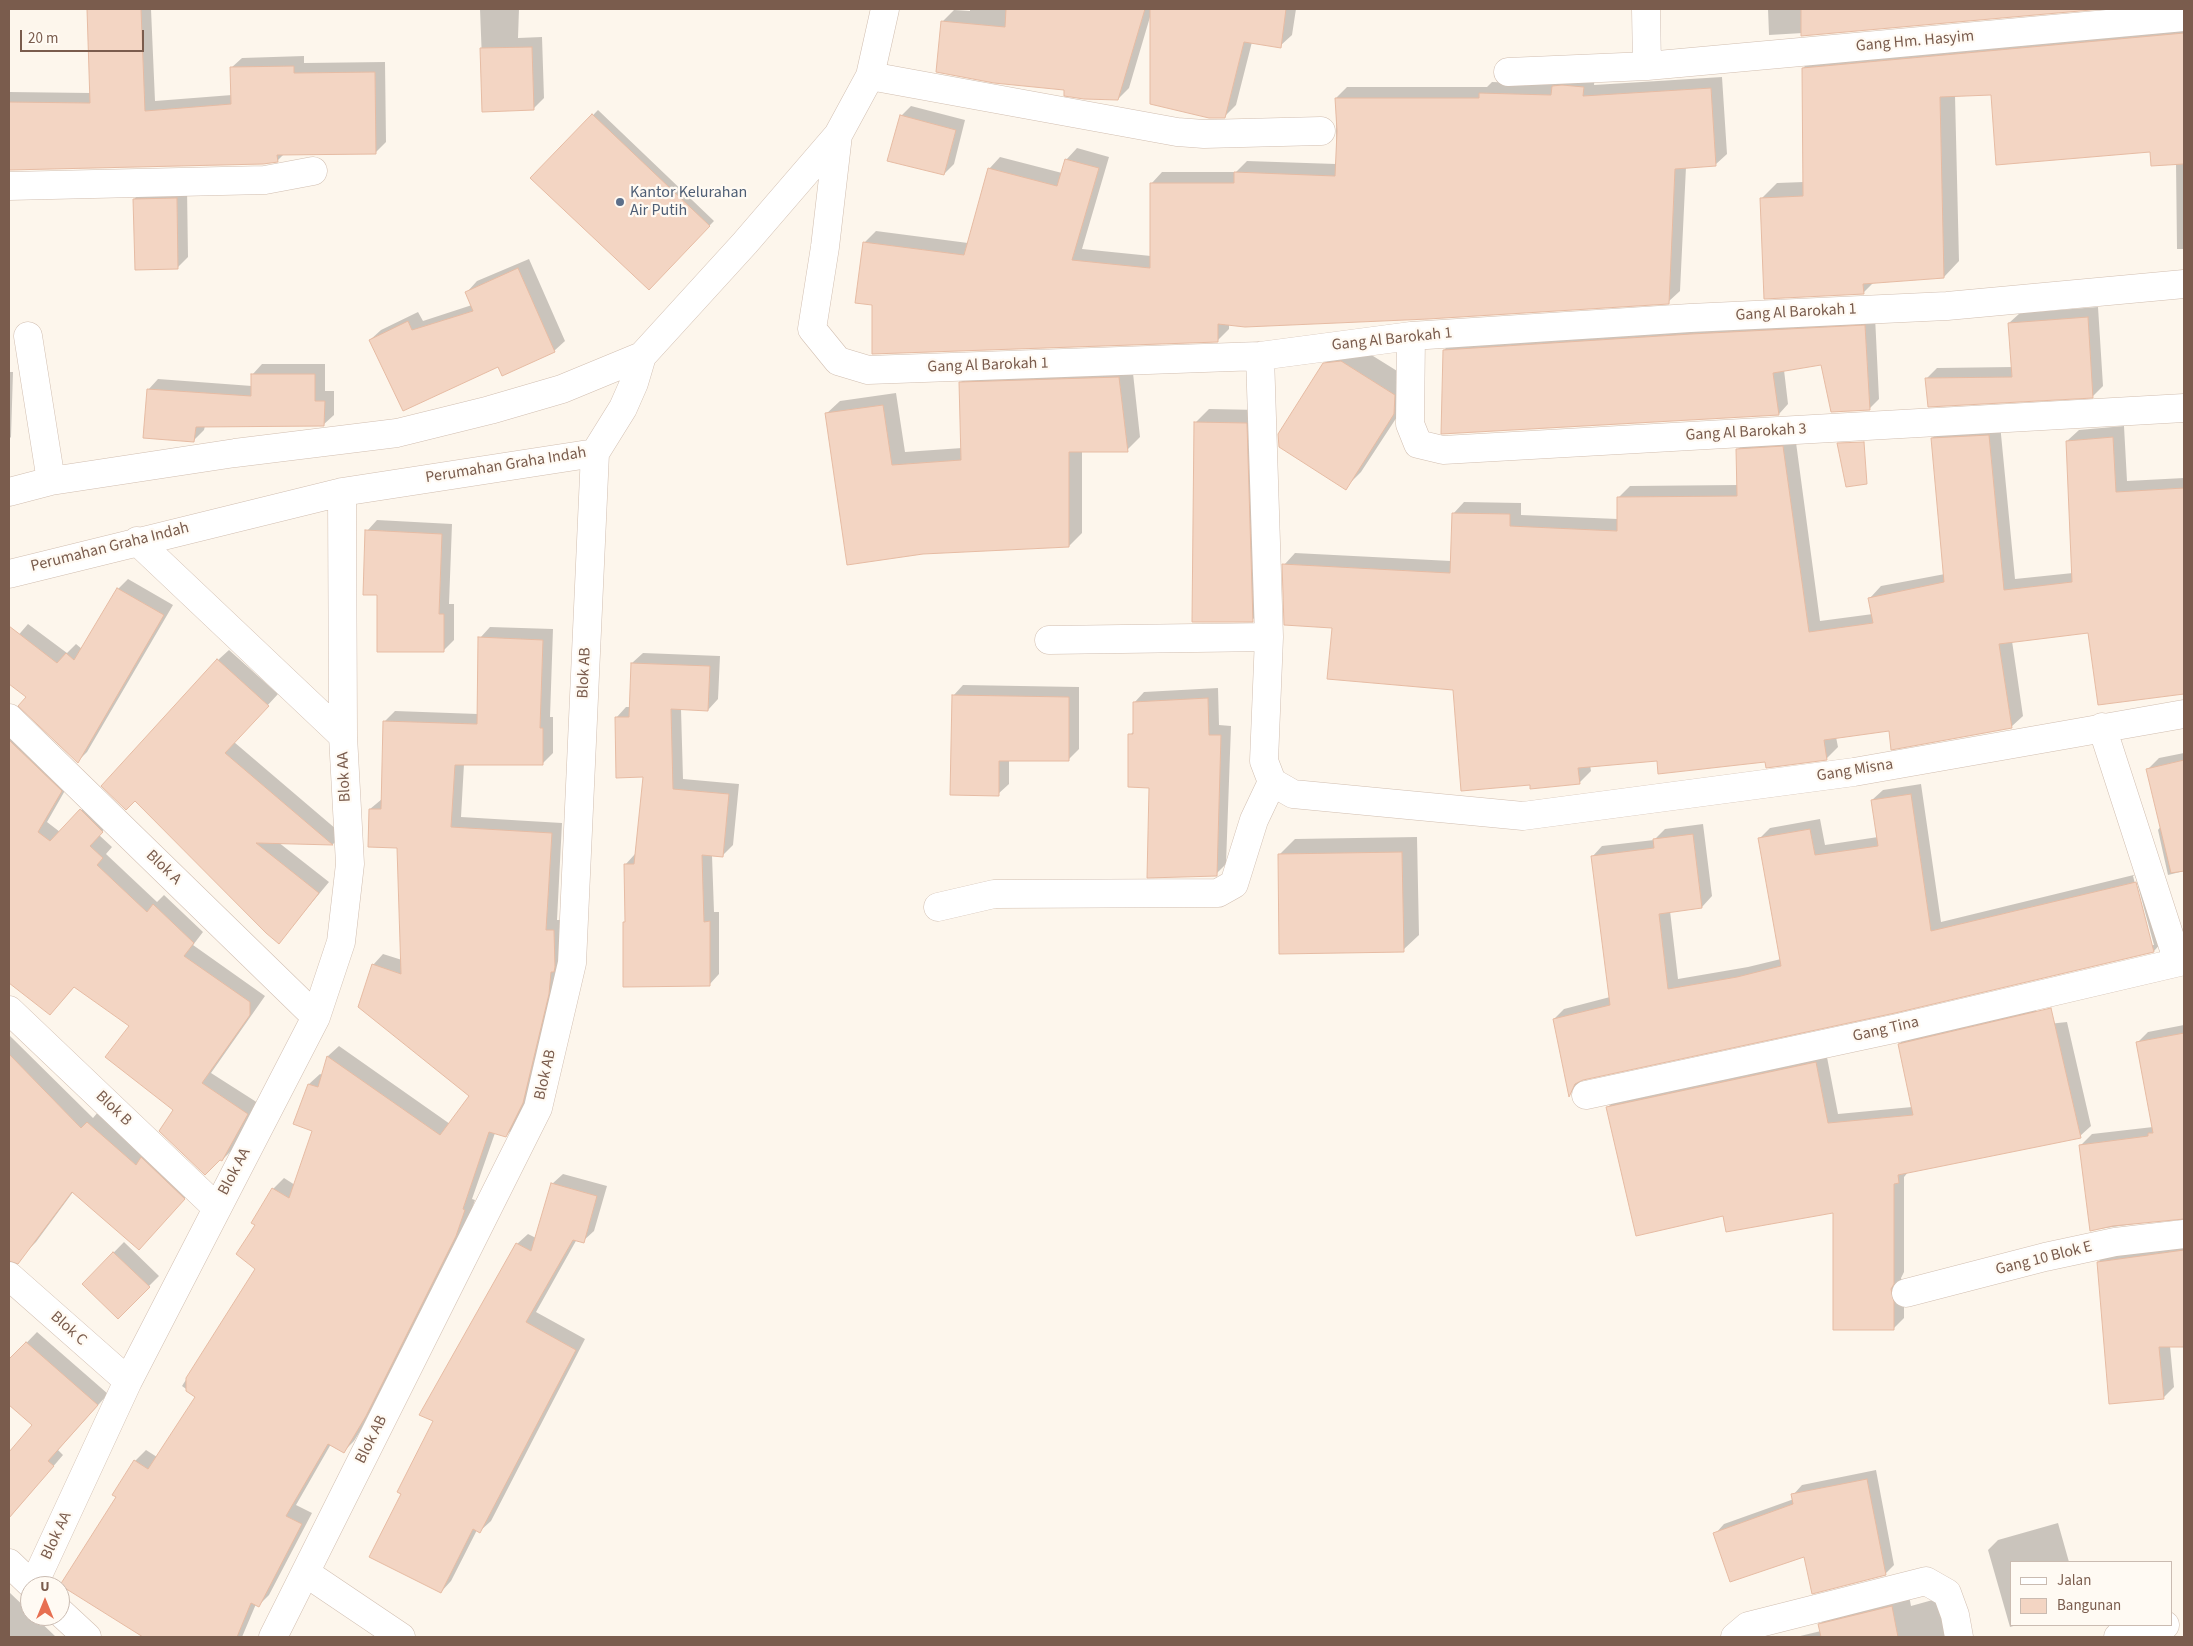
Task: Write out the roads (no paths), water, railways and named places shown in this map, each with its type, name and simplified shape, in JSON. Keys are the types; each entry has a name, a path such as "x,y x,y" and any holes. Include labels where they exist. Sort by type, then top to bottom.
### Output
{"street":[{"name":"Perumahan Graha Indah","path":"9,574 342,492 595,452 623,408 634,383 642,356 745,244 838,135 870,76 885,9"},
{"path":"1646,9 1647,66"},
{"name":"Gang Hm. Hasyim","path":"1508,72 1647,66 2184,17"},
{"path":"870,76 1177,132 1204,134 1321,131"},
{"name":"Gang Al Barokah 1","path":"838,135 825,247 812,330 838,361 868,370 1260,356 1411,336 1690,318 1947,306 2184,284"},
{"path":"9,186 265,180 313,171"},
{"path":"28,336 50,481"},
{"name":"Gang Al Barokah 3","path":"1411,336 1410,424 1418,444 1443,450 2184,408"},
{"path":"9,492 50,481 235,452 397,433 490,410 562,389 642,356"},
{"path":"938,907 994,894 1218,893 1234,884 1254,820 1272,782 1264,760 1269,638 1260,356"},
{"name":"Blok AB","path":"273,1637 538,1108 572,963 595,452"},
{"name":"Blok AA","path":"38,1576 128,1382 316,1017 340,942 350,864 343,736 342,492"},
{"name":"Blok AA","path":"137,541 343,736"},
{"path":"1049,640 1269,638"},
{"name":"Gang Misna","path":"1272,782 1293,794 1523,816 1854,772 2184,714"},
{"name":"Blok A","path":"9,718 316,1017"},
{"path":"2102,727 2181,961"},
{"name":"Gang Tina","path":"1586,1095 1898,1028 2181,961"},
{"name":"Blok B","path":"9,1010 217,1208"},
{"name":"Gang 10 Blok E","path":"1906,1293 2045,1257 2106,1244 2184,1234"},
{"name":"Blok C","path":"9,1276 128,1382"},
{"path":"9,1563 23,1576"},
{"path":"306,1573 401,1637"},
{"path":"1735,1637 1748,1626 1926,1581 1947,1593 1956,1614 1959,1637"},
{"path":"70,1621 87,1637"},
{"path":"2118,1637 2161,1626"}],"place":[{"name":"Kantor Kelurahan Air Putih","path":"620,202"}]}
